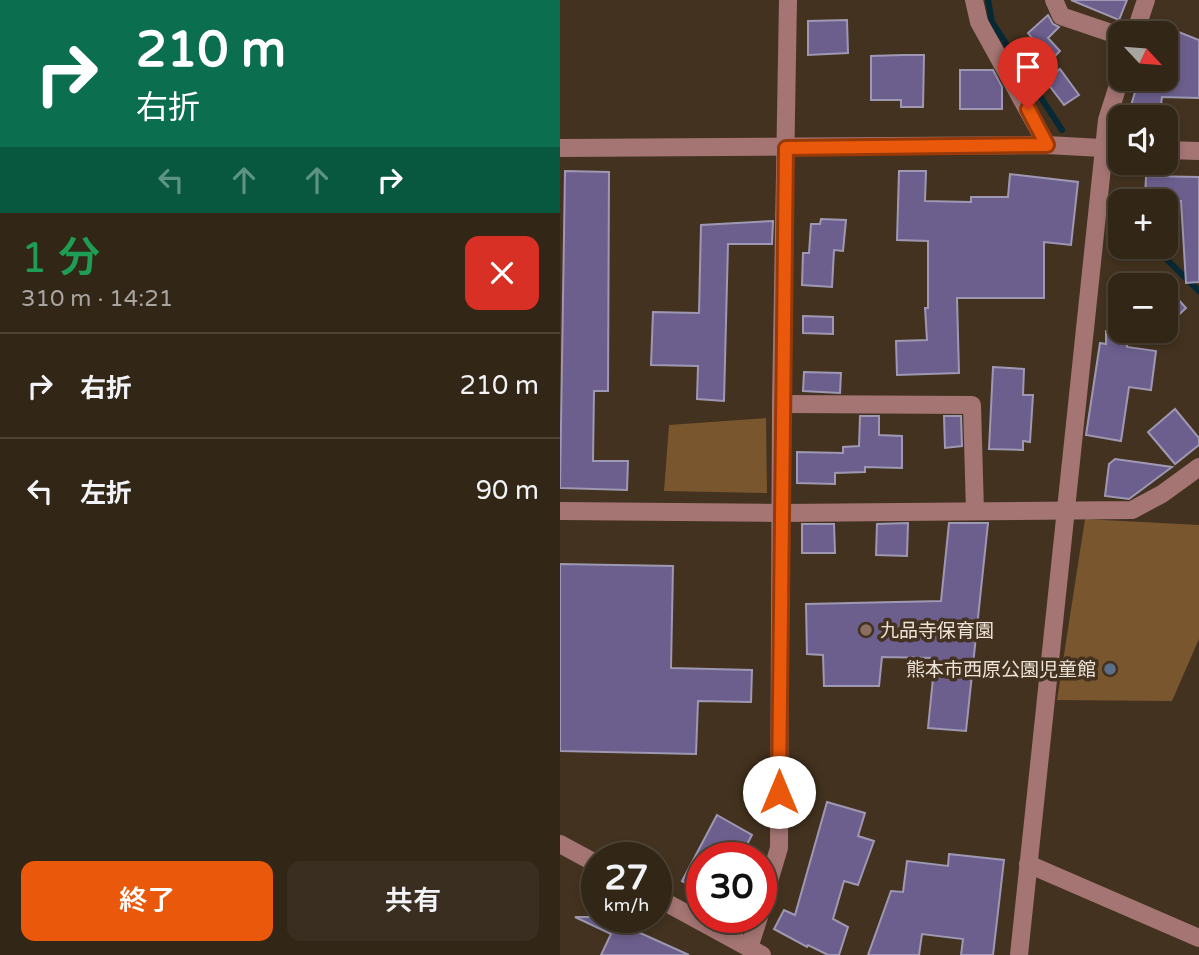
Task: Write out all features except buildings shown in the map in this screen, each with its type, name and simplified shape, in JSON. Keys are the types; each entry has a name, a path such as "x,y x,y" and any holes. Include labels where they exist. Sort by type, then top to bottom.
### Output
{"street":[{"path":"777,855 788,0"},
{"path":"974,0 979,22 1047,145"},
{"path":"1055,0 1061,16 1108,32"},
{"path":"1139,21 1146,0"},
{"path":"560,148 1047,145 1108,149"},
{"path":"1178,150 1199,150"},
{"path":"1019,955 1067,509 1109,175"},
{"path":"781,404 972,405 975,511"},
{"path":"560,511 781,513 1132,510 1162,494 1199,467"},
{"path":"560,844 581,855"},
{"path":"1028,864 1199,938"},
{"path":"672,906 756,951 757,933"}],"shaded area":[{"path":"766,418 767,493 664,491 669,425"},
{"path":"1085,519 1199,525 1199,639 1172,701 1057,700"}],"waterway":[{"path":"988,0 992,22 1062,130"},
{"path":"1166,259 1199,291"}],"place":[{"name":"九品寺保育園","path":"866,630"},
{"name":"熊本市西原公園児童館","path":"1110,669"}],"route":[{"path":"779,792 781,404 786,148 1047,145 1028,109"}]}
